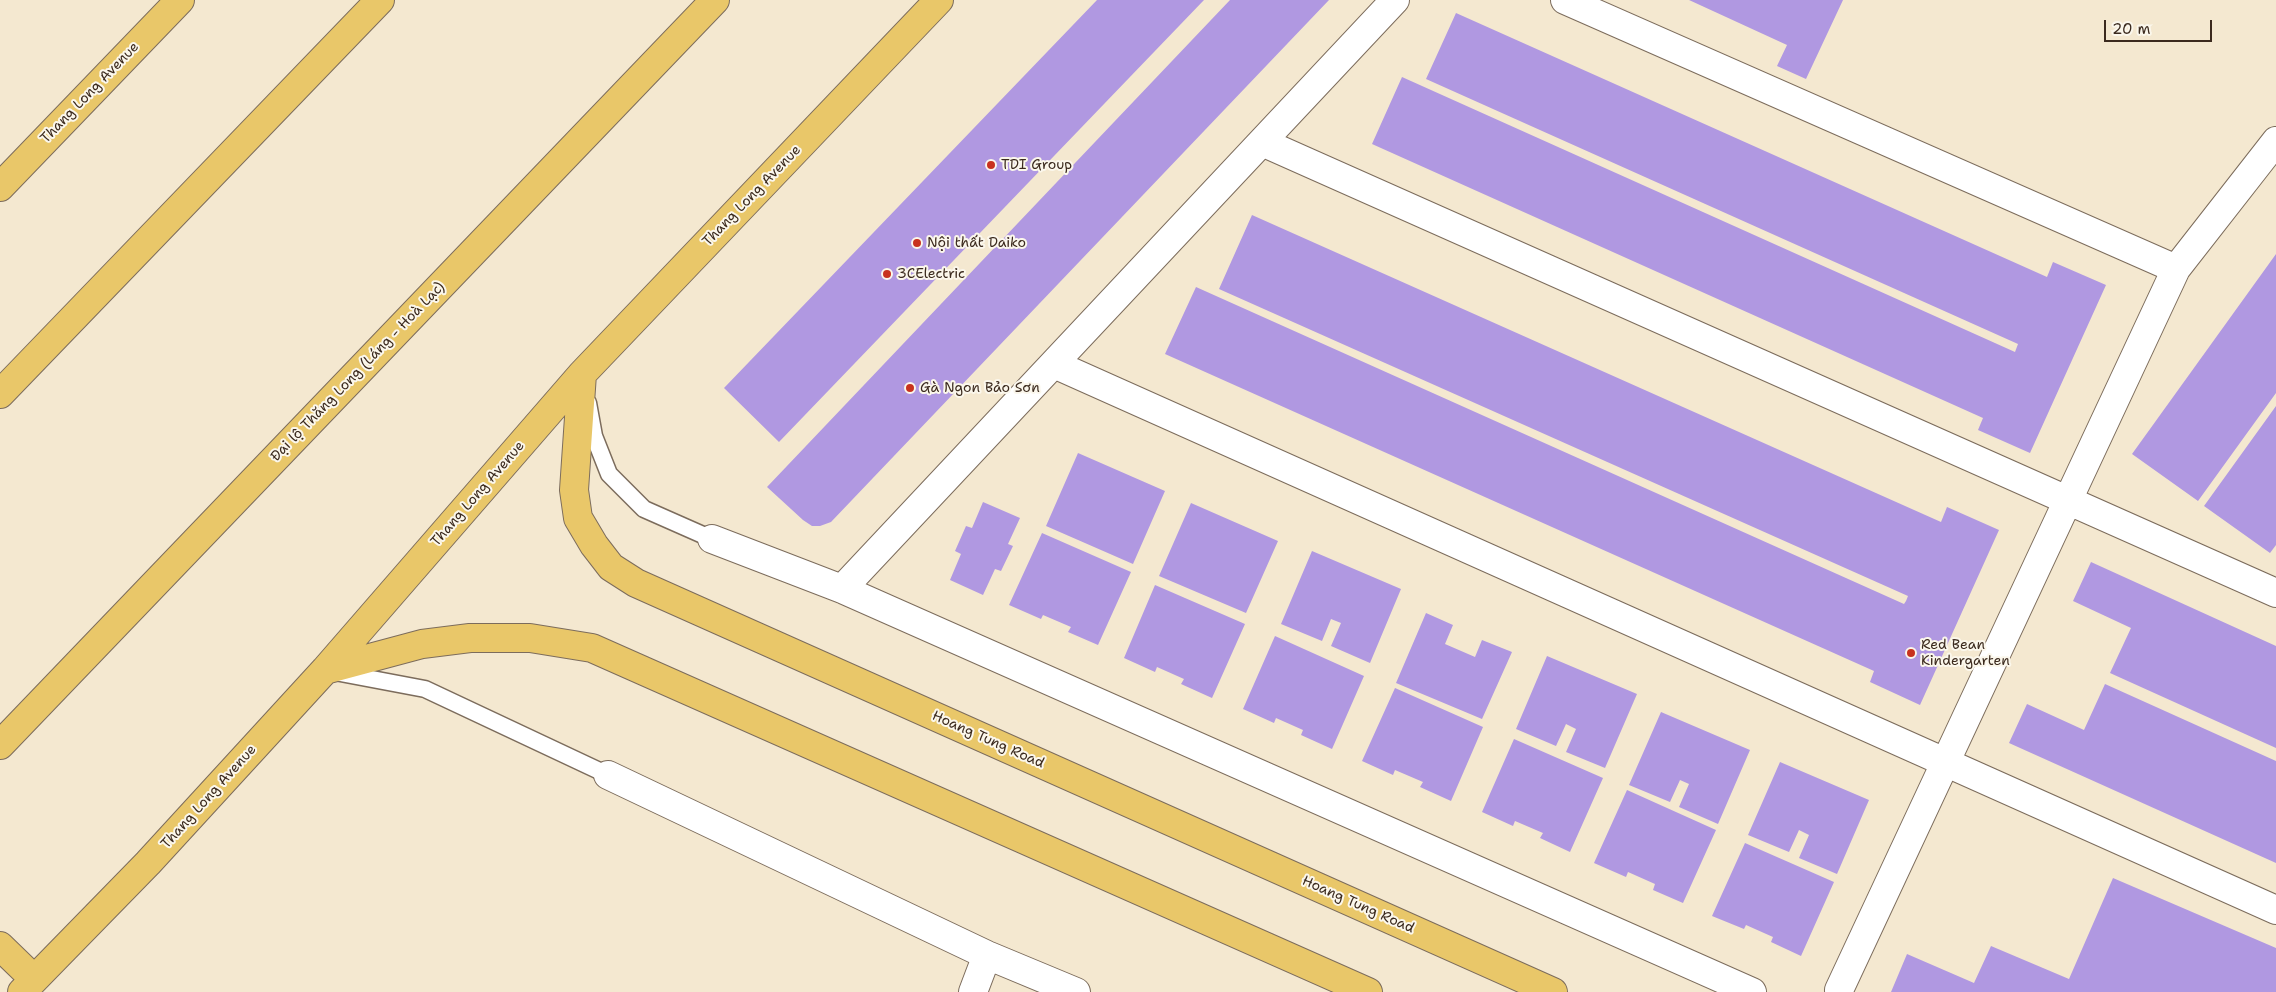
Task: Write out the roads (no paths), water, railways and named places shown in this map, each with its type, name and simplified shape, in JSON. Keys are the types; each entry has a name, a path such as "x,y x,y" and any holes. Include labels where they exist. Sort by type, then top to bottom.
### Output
{"main road":[{"name":"Thang Long Avenue","path":"0,187 180,0"},
{"path":"0,394 380,0"},
{"name":"Đại lộ Thăng Long (Láng - Hoà Lạc)","path":"0,745 715,0"},
{"name":"Thang Long Avenue","path":"28,985 148,864 325,670 582,374 939,0"},
{"name":"Hoang Tung Road","path":"582,374 574,490 578,518 594,545 611,567 636,583 1553,992"},
{"path":"325,670 422,644 470,638 530,638 592,648 1368,992"},
{"path":"0,946 28,985"}],"street":[{"path":"842,589 1395,0"},
{"path":"1566,0 2176,269"},
{"path":"1839,990 2176,269 2276,141"},
{"path":"1262,142 2276,593"},
{"path":"1054,364 2276,910"},
{"path":"701,534 842,589 1752,992"},
{"path":"597,769 987,956 1076,992"},
{"path":"973,992 987,956"}],"lane":[{"path":"582,374 594,436 609,474 644,508 701,534"},
{"path":"325,670 425,690 597,769"}],"place":[{"name":"TDI Group","path":"991,165"},
{"name":"Nội thất Daiko","path":"917,243"},
{"name":"3CElectric","path":"887,274"},
{"name":"Gà Ngon Bảo Sơn","path":"910,388"},
{"name":"Red Bean Kindergarten","path":"1911,653"}]}
